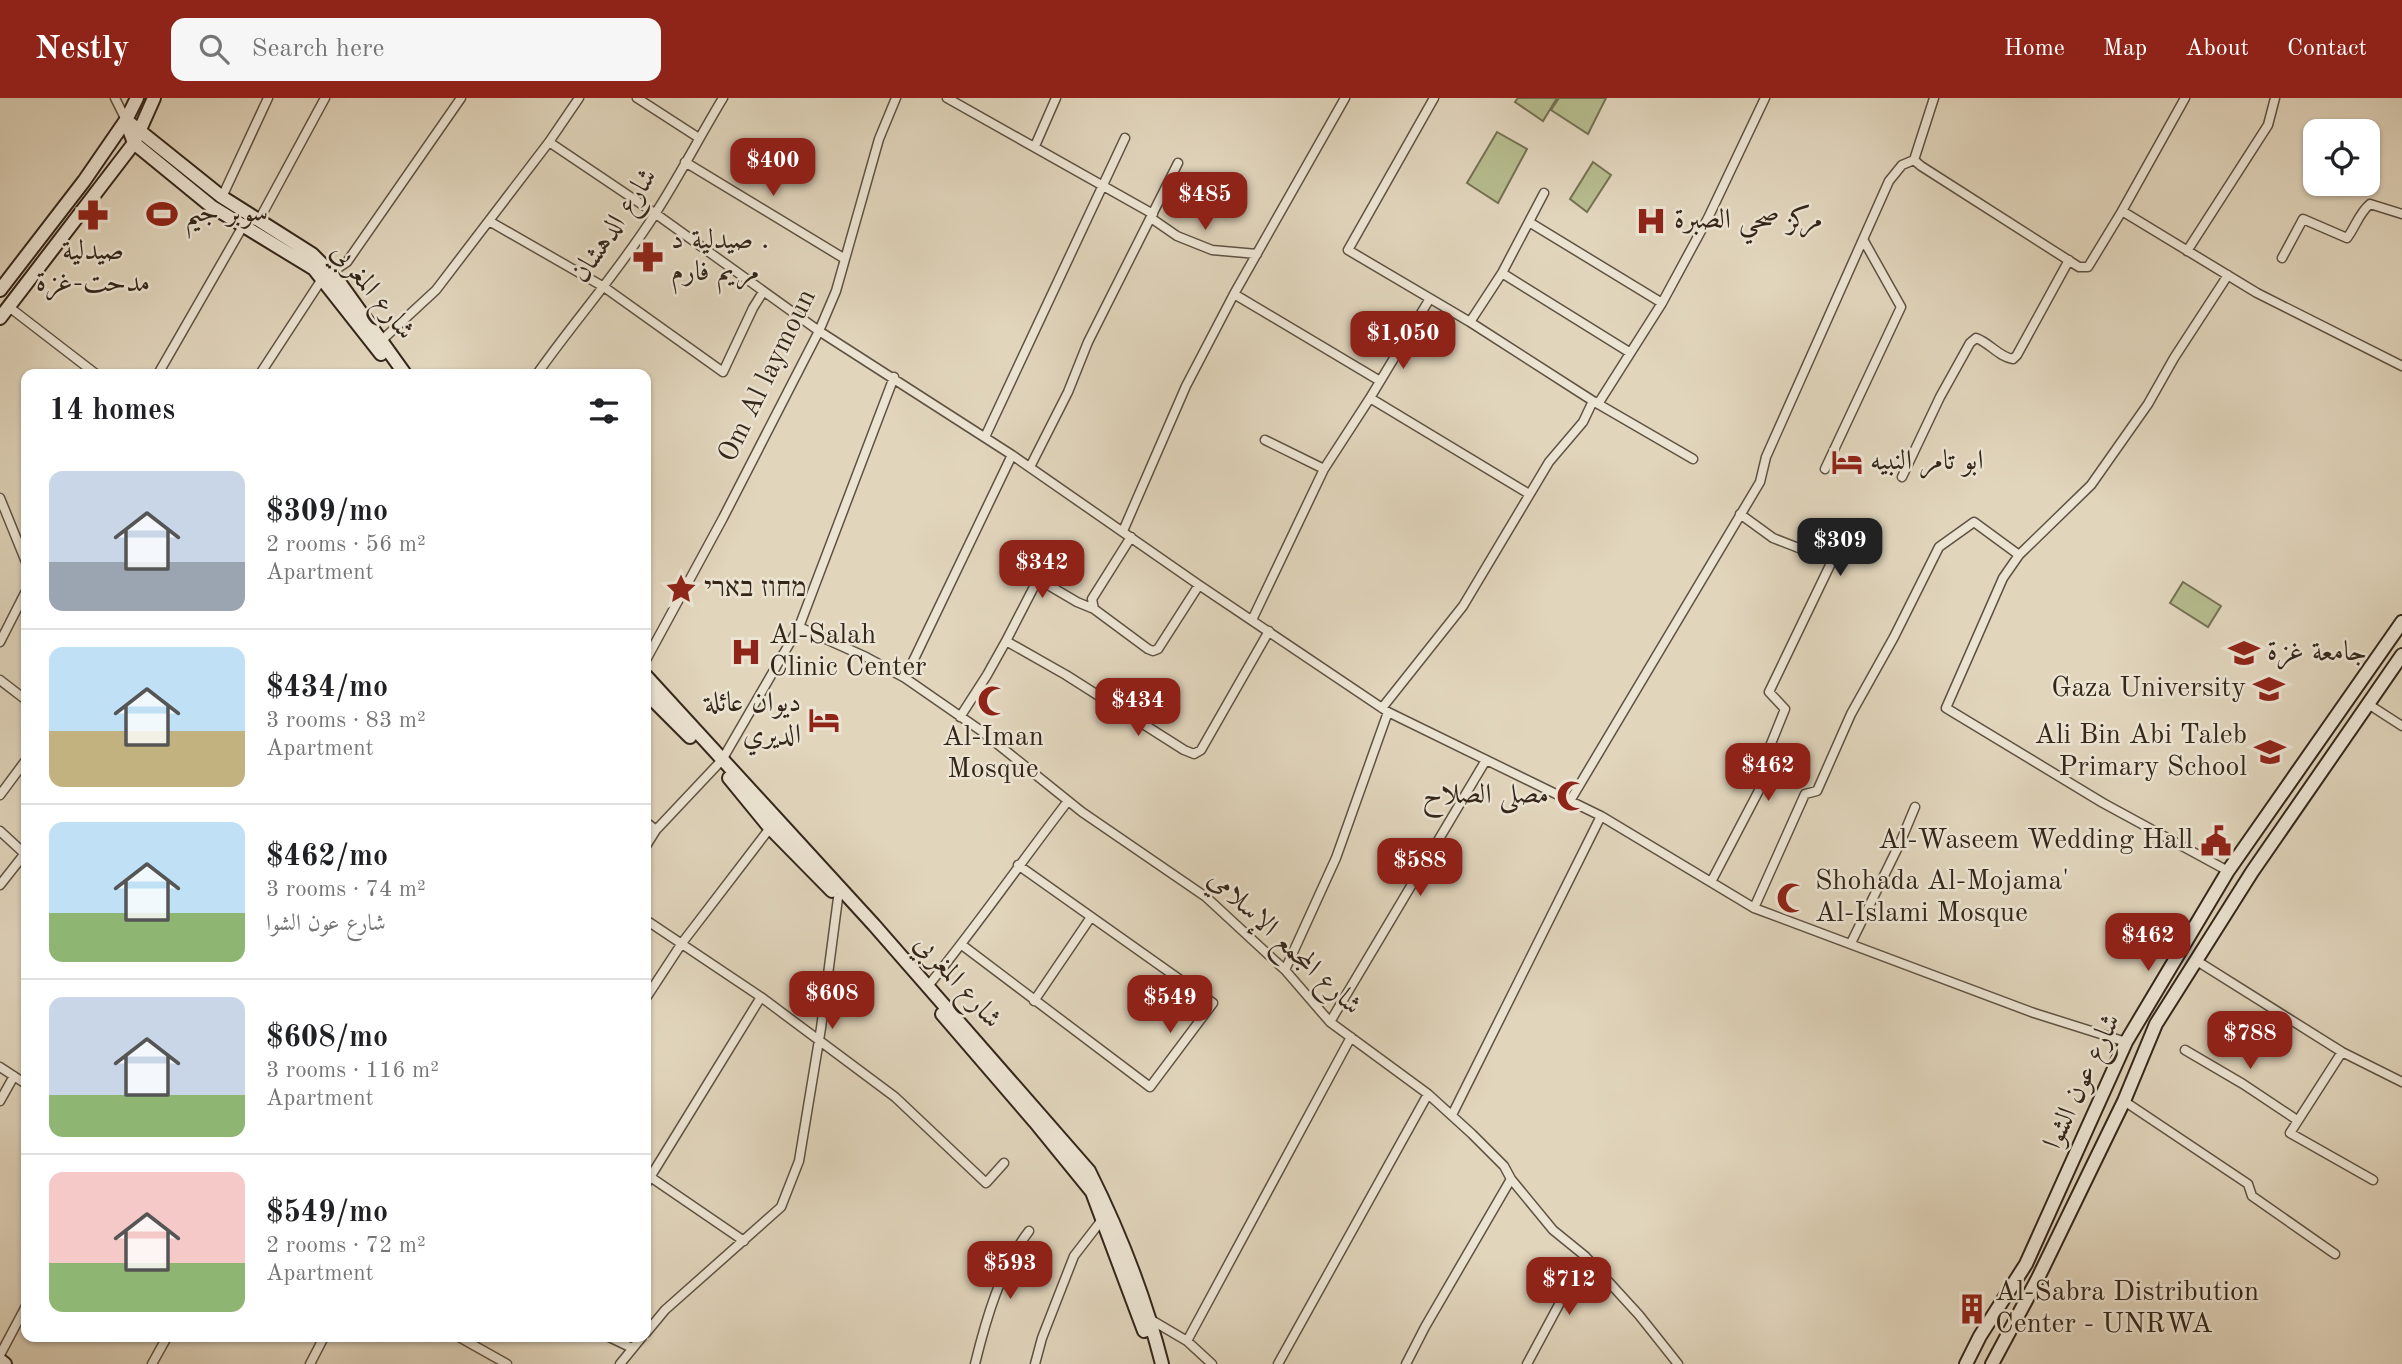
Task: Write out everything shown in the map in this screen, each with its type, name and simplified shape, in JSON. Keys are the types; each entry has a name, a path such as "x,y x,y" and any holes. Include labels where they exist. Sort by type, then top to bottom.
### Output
{"main road":[{"path":"0,290 84,181 126,120 137,98"},
{"path":"0,318 136,137 154,98"},
{"path":"126,120 136,137"},
{"name":"شارع المغربي","path":"136,137 222,197 312,254 392,369"},
{"name":"شارع المغربي","path":"136,137 211,206 326,276 382,340 402,369"},
{"name":"شارع عون الشوا","path":"1966,1364 1980,1336 2025,1264 2126,1042 2228,871 2402,622"},
{"name":"شارع عون الشوا","path":"1992,1364 2038,1278 2124,1101 2157,1024 2252,872 2402,655"},
{"name":"شارع المغربي","path":"651,682 720,762 928,986 1089,1171 1107,1206 1136,1278 1162,1364"},
{"name":"شارع المغربي","path":"651,698 720,762 770,828 838,898 1035,1122 1092,1192 1142,1323 1154,1364"},
{"path":"0,1360 5,1364"}],"street":[{"path":"115,98 126,120"},
{"path":"222,197 268,98"},
{"path":"259,220 325,98"},
{"path":"263,369 326,276 346,262 461,98"},
{"path":"382,340 436,290 549,142 579,98"},
{"name":"شارع الدهشان","path":"540,369 656,214 723,98"},
{"path":"947,98 1035,146 1152,216 1177,236 1212,250 1256,254"},
{"path":"1035,146 1056,98"},
{"path":"1123,531 1186,386 1256,254 1345,98"},
{"path":"1434,98 1348,250 1470,322 1596,403 1693,459"},
{"path":"1285,970 1336,858 1385,710 1463,606 1549,462 1583,422 1662,303 1708,218 1765,98"},
{"path":"1570,802 1760,482 1766,457 1889,181 1902,165 1914,160 1934,98"},
{"path":"1914,160 2082,269 2088,267 2122,211 2185,98"},
{"path":"2187,251 2268,125 2275,98"},
{"path":"641,99 699,138"},
{"name":"Om Al laymoun","path":"651,651 820,331 845,259 879,139 895,99"},
{"path":"985,437 1125,138"},
{"path":"549,142 656,214 820,331 1030,467 1385,710 1601,816 1754,908 2034,1013 2126,1042"},
{"path":"685,162 845,259"},
{"path":"1030,467 1068,392 1088,342 1178,163"},
{"path":"1470,322 1502,273 1544,193"},
{"path":"2282,258 2303,219 2347,237 2362,211 2371,204 2402,214"},
{"path":"2122,211 2257,293 2402,366"},
{"path":"489,221 604,287 723,372 763,292"},
{"path":"1529,222 1662,303"},
{"path":"161,369 243,226"},
{"path":"1825,469 1901,307 1864,241"},
{"path":"1902,477 1940,397 1970,343 1976,338 1986,341 2006,358 2013,359 2069,260"},
{"path":"1502,273 1629,352"},
{"path":"2228,275 2174,358 2148,404 2091,485 2019,555 2003,578 1946,708 2103,803 2228,871"},
{"path":"1234,294 1380,382"},
{"path":"1252,620 1324,469 1429,300"},
{"path":"9,307 90,369"},
{"path":"651,838 720,762 799,627 894,377"},
{"path":"1370,398 1529,494"},
{"path":"1265,440 1324,469"},
{"path":"905,678 1012,455"},
{"path":"0,498 21,550"},
{"path":"1711,882 1766,777 1762,766 1785,709 1769,692 1832,561 1773,538 1740,514"},
{"path":"1754,908 1805,794 1817,791 1851,714 1894,637 1939,547 1975,522 2019,555"},
{"path":"1094,609 1092,599 1131,537"},
{"path":"960,717 1006,641 1038,579 1094,609 1153,651 1158,649 1199,585"},
{"path":"0,642 21,601"},
{"name":"شارع المجمع الإسلامي","path":"799,627 905,678 1068,801 1206,897 1285,970 1330,1022 1428,1094 1504,1166 1511,1179 1553,1230 1585,1256 1639,1315 1678,1364"},
{"path":"1006,641 1194,754 1200,750 1269,631"},
{"path":"0,680 21,695"},
{"path":"2368,705 2402,726"},
{"path":"1330,1022 1486,760"},
{"path":"0,795 21,767"},
{"path":"928,986 962,945 1018,865 1068,801"},
{"path":"1851,943 1915,807"},
{"path":"1452,1115 1601,816"},
{"path":"651,826 656,830"},
{"path":"651,990 682,943 770,828"},
{"path":"0,831 21,849"},
{"path":"0,886 21,859"},
{"path":"962,945 1150,1087 1213,1003 1018,865"},
{"path":"651,1327 665,1310 781,1207 799,1161 838,898"},
{"path":"1034,1001 1091,917"},
{"path":"651,923 761,997 895,1097 986,1183 1003,1163"},
{"path":"2197,961 2342,1052 2402,1082"},
{"path":"651,1172 761,997"},
{"path":"1187,1341 1351,1037"},
{"path":"2185,1050 2297,1120"},
{"path":"2342,1052 2290,1133 2373,1180"},
{"path":"0,1068 21,1081"},
{"path":"0,1101 14,1076"},
{"path":"1278,1364 1428,1094"},
{"path":"2124,1101 2248,1184 2252,1196 2335,1254"},
{"path":"1406,1364 1511,1179"},
{"path":"651,1181 744,1241"},
{"path":"1035,1364 1042,1338 1074,1256 1101,1221"},
{"path":"975,1364 1006,1268 1014,1251 1029,1231"},
{"path":"1527,1364 1585,1256"},
{"path":"0,1354 21,1315"},
{"path":"1148,1318 1187,1341 1212,1364"},
{"path":"152,1364 164,1342"},
{"path":"310,1364 321,1342"},
{"path":"469,1342 506,1364"},
{"path":"619,1342 632,1348"},
{"path":"620,1364 638,1342"}],"green space":[{"path":"1518,98 1557,98 1543,121 1515,102"},
{"path":"1559,98 1606,98 1588,134 1551,110"},
{"path":"1497,132 1527,149 1498,203 1467,183"},
{"path":"1593,162 1611,175 1587,212 1570,199"},
{"path":"2183,582 2221,606 2208,627 2170,603"}],"place":[{"name":"سوبر جيم","path":"162,214"},
{"name":"صيدلية مدحت-غزة","path":"93,215"},
{"name":"مركز صحي الصبرة","path":"1651,221"},
{"name":"صيدلية د . مريم فارم","path":"648,257"},
{"name":"ابو تامر النبيه","path":"1847,462"},
{"name":"מחוז בארי","path":"681,589"},
{"name":"Al-Salah Clinic Center","path":"746,652"},
{"name":"جامعة غزة","path":"2244,653"},
{"name":"Gaza University","path":"2269,689"},
{"name":"Al-Iman Mosque","path":"993,701"},
{"name":"ديوان عائلة الديري","path":"824,720"},
{"name":"Ali Bin Abi Taleb Primary School","path":"2270,752"},
{"name":"مصلى الصلاح","path":"1572,796"},
{"name":"Al-Waseem Wedding Hall","path":"2216,841"},
{"name":"Shohada Al-Mojama' Al-Islami Mosque","path":"1792,898"},
{"name":"Al-Sabra Distribution Center - UNRWA","path":"1972,1309"}]}
